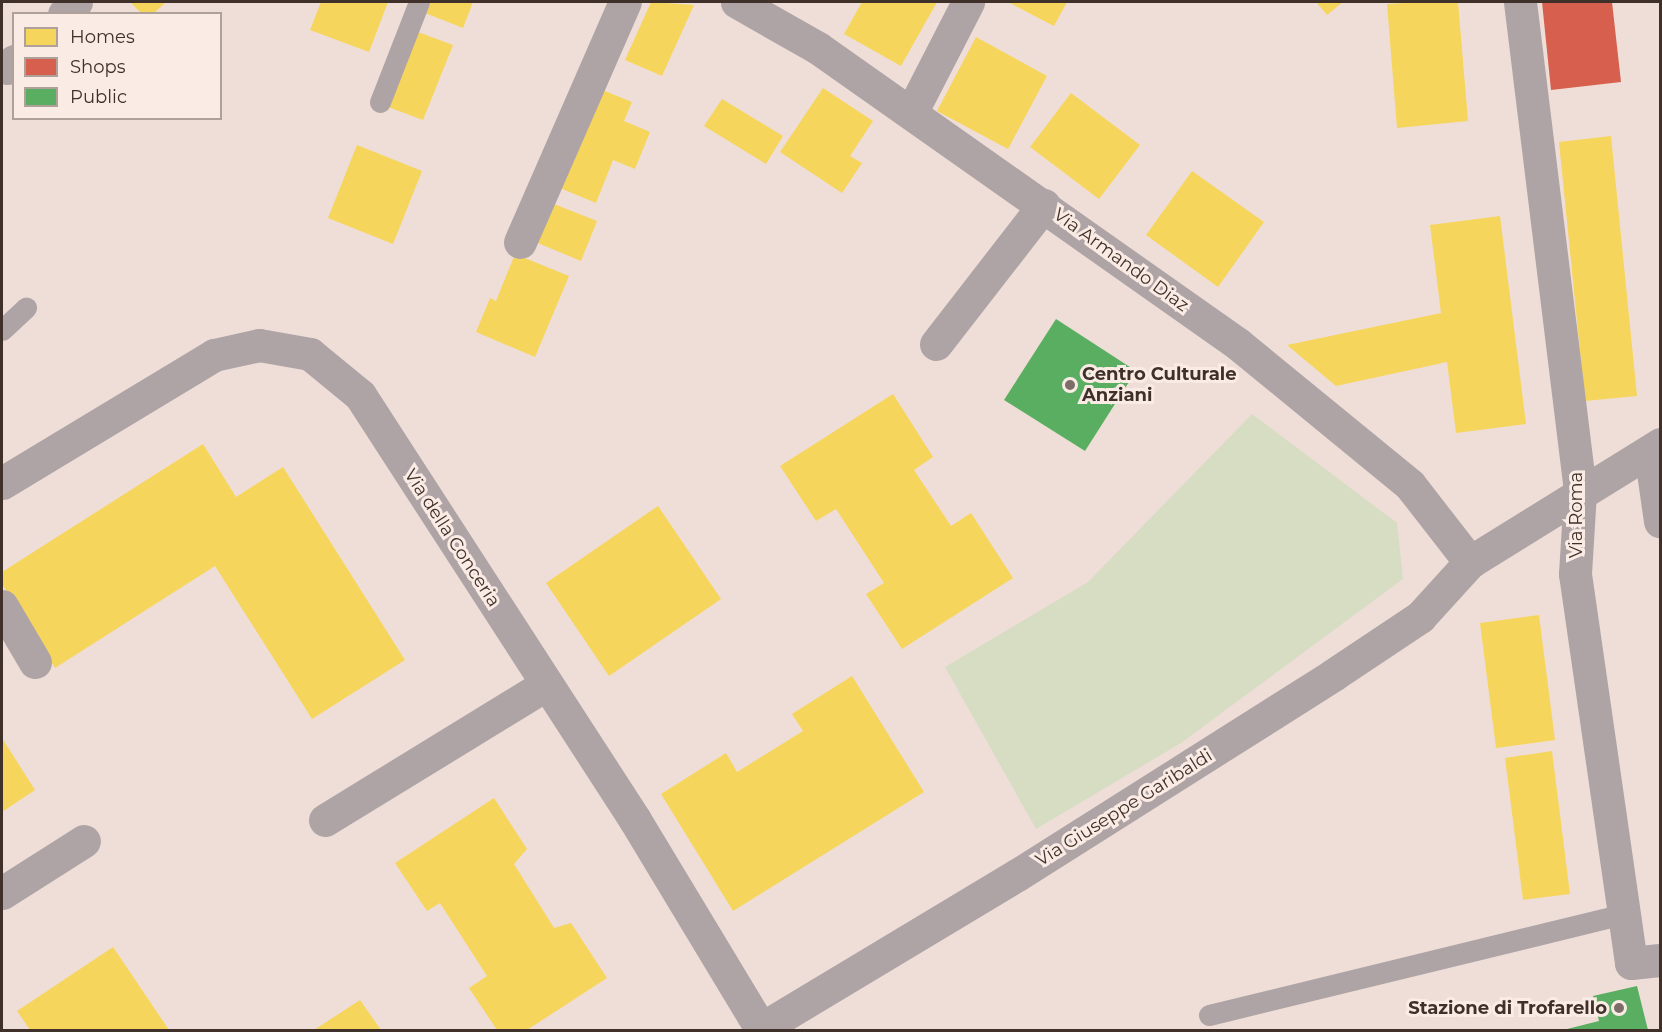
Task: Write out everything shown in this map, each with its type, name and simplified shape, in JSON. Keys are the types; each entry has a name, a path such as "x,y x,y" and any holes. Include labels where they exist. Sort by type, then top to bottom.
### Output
{"street":[{"path":"520,243 625,2"},
{"name":"Via Armando Diaz","path":"737,2 818,48 1044,205 1238,344 1410,485 1470,562"},
{"path":"911,113 968,2"},
{"name":"Via Roma","path":"1520,2 1580,492 1575,574 1631,963 1660,960"},
{"path":"936,344 1044,205"},
{"name":"Via della Conceria","path":"2,483 214,355 259,345 310,354 360,395 547,684 760,1030"},
{"path":"1655,447 1660,521"},
{"name":"Via Giuseppe Garibaldi","path":"760,1030 1017,876 1372,649 1420,617 1470,562 1655,447"},
{"path":"2,606 35,662"},
{"path":"326,820 547,684"},
{"path":"2,893 84,841"}],"lane":[{"path":"380,102 419,2"},
{"path":"2,330 26,308"},
{"path":"1209,1015 1624,914"}],"green space":[{"path":"1252,414 1397,523 1403,579 1181,743 1036,829 945,667 1088,582"}],"building: Homes":[{"path":"130,2 166,2 155,12 140,12"},
{"path":"321,2 388,2 369,52 310,30"},
{"path":"430,2 473,2 463,28 425,13"},
{"path":"651,2 694,5 662,76 625,60"},
{"path":"862,2 937,2 901,66 844,34"},
{"path":"1008,2 1067,2 1054,26"},
{"path":"1316,2 1343,2 1327,15"},
{"path":"1458,2 1468,121 1397,128 1387,4"},
{"path":"418,32 453,45 423,120 388,107"},
{"path":"976,37 1047,76 1008,149 937,111"},
{"path":"595,87 632,102 624,121 650,132 635,169 613,160 596,203 555,186"},
{"path":"823,88 873,121 850,156 862,163 842,193 780,152"},
{"path":"1071,93 1140,145 1099,199 1030,147"},
{"path":"722,99 783,136 766,164 704,126"},
{"path":"1611,136 1637,396 1585,401 1559,142"},
{"path":"357,145 422,171 393,244 328,218"},
{"path":"1192,171 1264,222 1218,287 1146,235"},
{"path":"549,202 597,221 581,261 533,241"},
{"path":"1500,216 1526,424 1456,433 1447,362 1336,386 1287,345 1441,313 1430,225"},
{"path":"515,254 569,276 535,357 476,332 490,298 496,301"},
{"path":"893,394 933,457 914,470 951,526 971,513 1013,578 902,649 866,594 884,583 836,509 816,521 780,466"},
{"path":"203,444 236,497 283,467 405,660 312,719 215,566 55,668 2,584 2,572"},
{"path":"658,506 721,599 609,676 546,583"},
{"path":"1539,615 1555,740 1496,748 1480,623"},
{"path":"852,676 924,792 733,911 661,794 726,753 737,772 803,731 792,714"},
{"path":"2,738 35,790 2,812"},
{"path":"1552,751 1570,894 1523,900 1505,758"},
{"path":"494,798 527,849 514,864 554,928 571,923 607,978 527,1030 497,1030 469,988 487,976 440,903 427,911 395,863"},
{"path":"113,947 169,1030 30,1030 17,1011"},
{"path":"360,1000 381,1030 314,1030"}],"building: Shops":[{"path":"1542,2 1612,2 1621,82 1551,90"}],"building: Public":[{"name":"Centro Culturale Anziani","path":"1056,319 1136,371 1085,451 1004,400"},
{"name":"Stazione di Trofarello","path":"1637,986 1648,1030 1563,1030 1599,1021 1593,996"}],"place":[{"name":"Centro Culturale Anziani","path":"1070,385"},
{"name":"Stazione di Trofarello","path":"1619,1008"}]}
